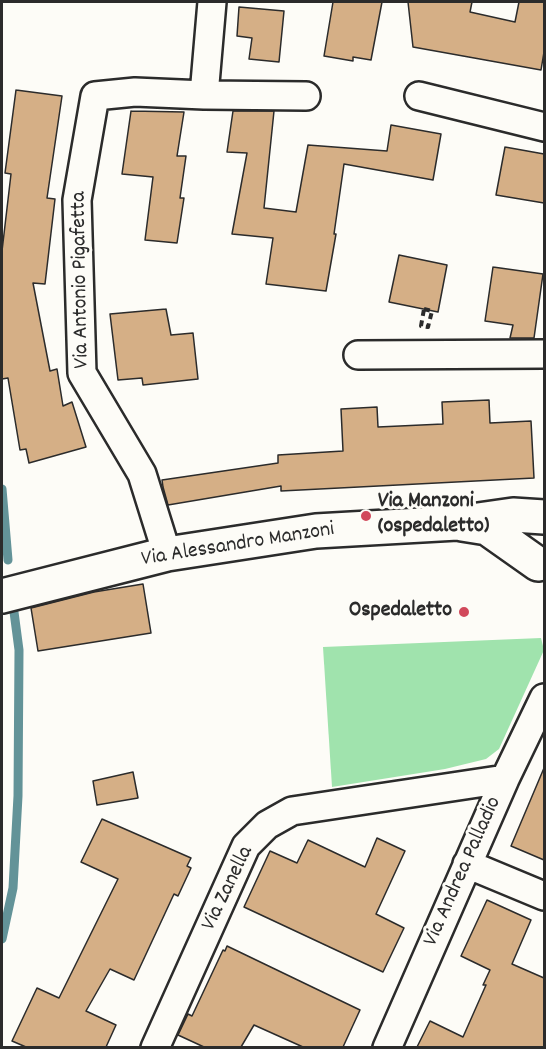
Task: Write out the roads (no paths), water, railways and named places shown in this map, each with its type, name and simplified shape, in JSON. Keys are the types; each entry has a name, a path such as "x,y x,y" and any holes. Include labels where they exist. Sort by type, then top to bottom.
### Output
{"street":[{"path":"204,95 212,2"},
{"name":"Via Antonio Pigafetta","path":"167,554 142,474 82,374 77,200 95,96 135,93 306,96"},
{"path":"419,96 544,127"},
{"path":"358,355 544,354"},
{"name":"Via Alessandro Manzoni","path":"12,593 167,554 316,531 457,523 513,515 544,517"},
{"name":"Via Alessandro Manzoni","path":"457,523 487,528 542,570"},
{"path":"542,570 536,553 537,542 544,530"},
{"name":"Via Andrea Palladio","path":"387,1047 544,698"},
{"name":"Via Zanella","path":"155,1047 246,846 267,825 292,811 506,779"},
{"path":"468,864 544,896"}],"waterway":[{"path":"2,489 8,560"},
{"path":"2,939 13,888 18,796 19,650 14,612"}],"place":[{"name":"Via Manzoni (ospedaletto)","path":"366,516"},
{"name":"Ospedaletto","path":"464,612"}]}
